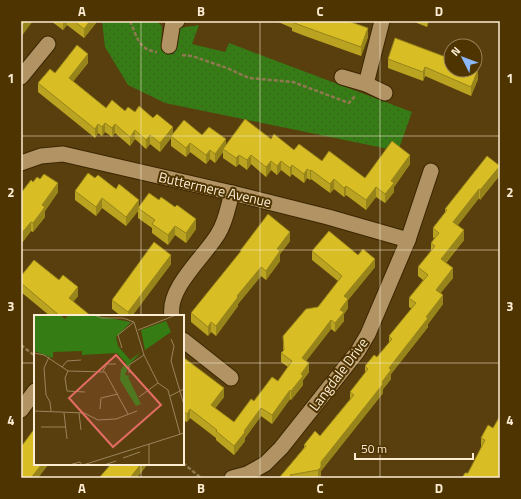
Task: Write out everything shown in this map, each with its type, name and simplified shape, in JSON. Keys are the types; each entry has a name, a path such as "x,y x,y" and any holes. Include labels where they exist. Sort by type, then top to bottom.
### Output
{"street":[{"path":"168,51 172,21 177,21"},
{"path":"366,84 382,21"},
{"path":"21,77 48,44"},
{"path":"342,77 366,84 385,93"},
{"name":"Buttermere Avenue","path":"21,161 41,156 63,154 232,193 328,217 408,240"},
{"name":"Langdale Drive","path":"232,478 247,474 265,464 282,448 358,352 368,334 408,240 431,171"},
{"path":"172,315 174,300 180,284 218,235 223,226 232,193"},
{"path":"184,341 231,378"},
{"path":"21,410 34,392"}],"path":[{"path":"130,21 142,47 151,51 168,51 192,56 227,68 249,78 293,82 349,103 366,84"},
{"path":"21,345 34,355"},
{"path":"184,464 201,478"}],"green space":[{"path":"102,21 156,21 162,26 161,48 177,49 180,28 199,25 192,44 225,52 229,43 412,112 398,151 165,103 128,85 105,47"}],"building":[{"path":"21,21 26,21 21,27"},
{"path":"74,21 90,21 84,29"},
{"path":"348,21 368,28 361,47 292,22"},
{"path":"395,38 443,56 443,75 425,67 423,72 388,59"},
{"path":"77,45 88,54 69,78 106,108 112,100 125,111 128,107 135,112 139,106 153,118 157,114 173,127 160,143 150,135 146,140 135,130 130,137 115,124 112,128 105,123 102,127 98,124 95,129 38,83 50,69 55,73"},
{"path":"450,78 475,78 471,87"},
{"path":"245,119 271,139 274,134 294,150 299,144 322,161 329,151 365,178 392,141 410,155 391,181 394,183 385,194 376,187 366,200 346,186 344,188 334,179 330,184 311,170 310,171 307,169 304,174 292,165 290,168 281,161 277,166 271,161 266,167 251,155 247,160 239,155 236,158 223,149"},
{"path":"184,120 202,135 209,127 226,139 215,154 210,150 206,155 190,143 186,148 171,136"},
{"path":"487,156 500,166 480,190 479,189 453,222 464,230 441,259 453,268 436,290 443,295 426,317 428,318 389,368 391,370 382,382 383,384 321,462 321,467 318,470 290,475 295,478 279,478 306,446 304,445 315,431 320,436 354,395 350,392 368,369 365,366 374,355 377,357 392,339 389,336 416,303 409,298 428,275 418,267 435,246 431,243 439,233 433,228 447,210 445,209"},
{"path":"88,173 95,178 98,175 116,189 119,184 139,200 126,217 102,198 96,207 75,191"},
{"path":"44,174 58,183 42,205 45,207 33,223 31,222 21,234 21,193 31,180 33,182 37,177 40,179"},
{"path":"149,193 159,200 161,197 175,207 177,205 196,219 186,233 175,226 168,235 152,224 155,220 138,208"},
{"path":"268,214 290,232 277,249 280,251 266,271 261,267 237,296 238,297 216,326 211,322 208,327 191,313 241,251"},
{"path":"329,231 358,255 363,249 375,259 344,296 348,299 340,310 344,312 335,323 331,320 302,358 309,363 301,374 303,376 291,391 290,390 272,415 261,408 234,446 216,431 217,430 190,409 187,414 184,412 184,358 224,388 211,405 234,422 251,399 254,401 272,377 278,381 292,361 281,353 284,350 283,336 306,309 318,307 342,276 312,251"},
{"path":"154,242 171,255 128,312 112,300"},
{"path":"34,260 59,280 63,275 78,287 69,298 90,315 59,315 21,283 21,276"},
{"path":"500,416 500,475 498,478 462,478 465,473 468,473 485,440 481,438 488,425 493,428"},
{"path":"34,429 34,465 41,465 31,478 21,478 21,447"},
{"path":"110,465 140,465 130,478 99,478"}]}
